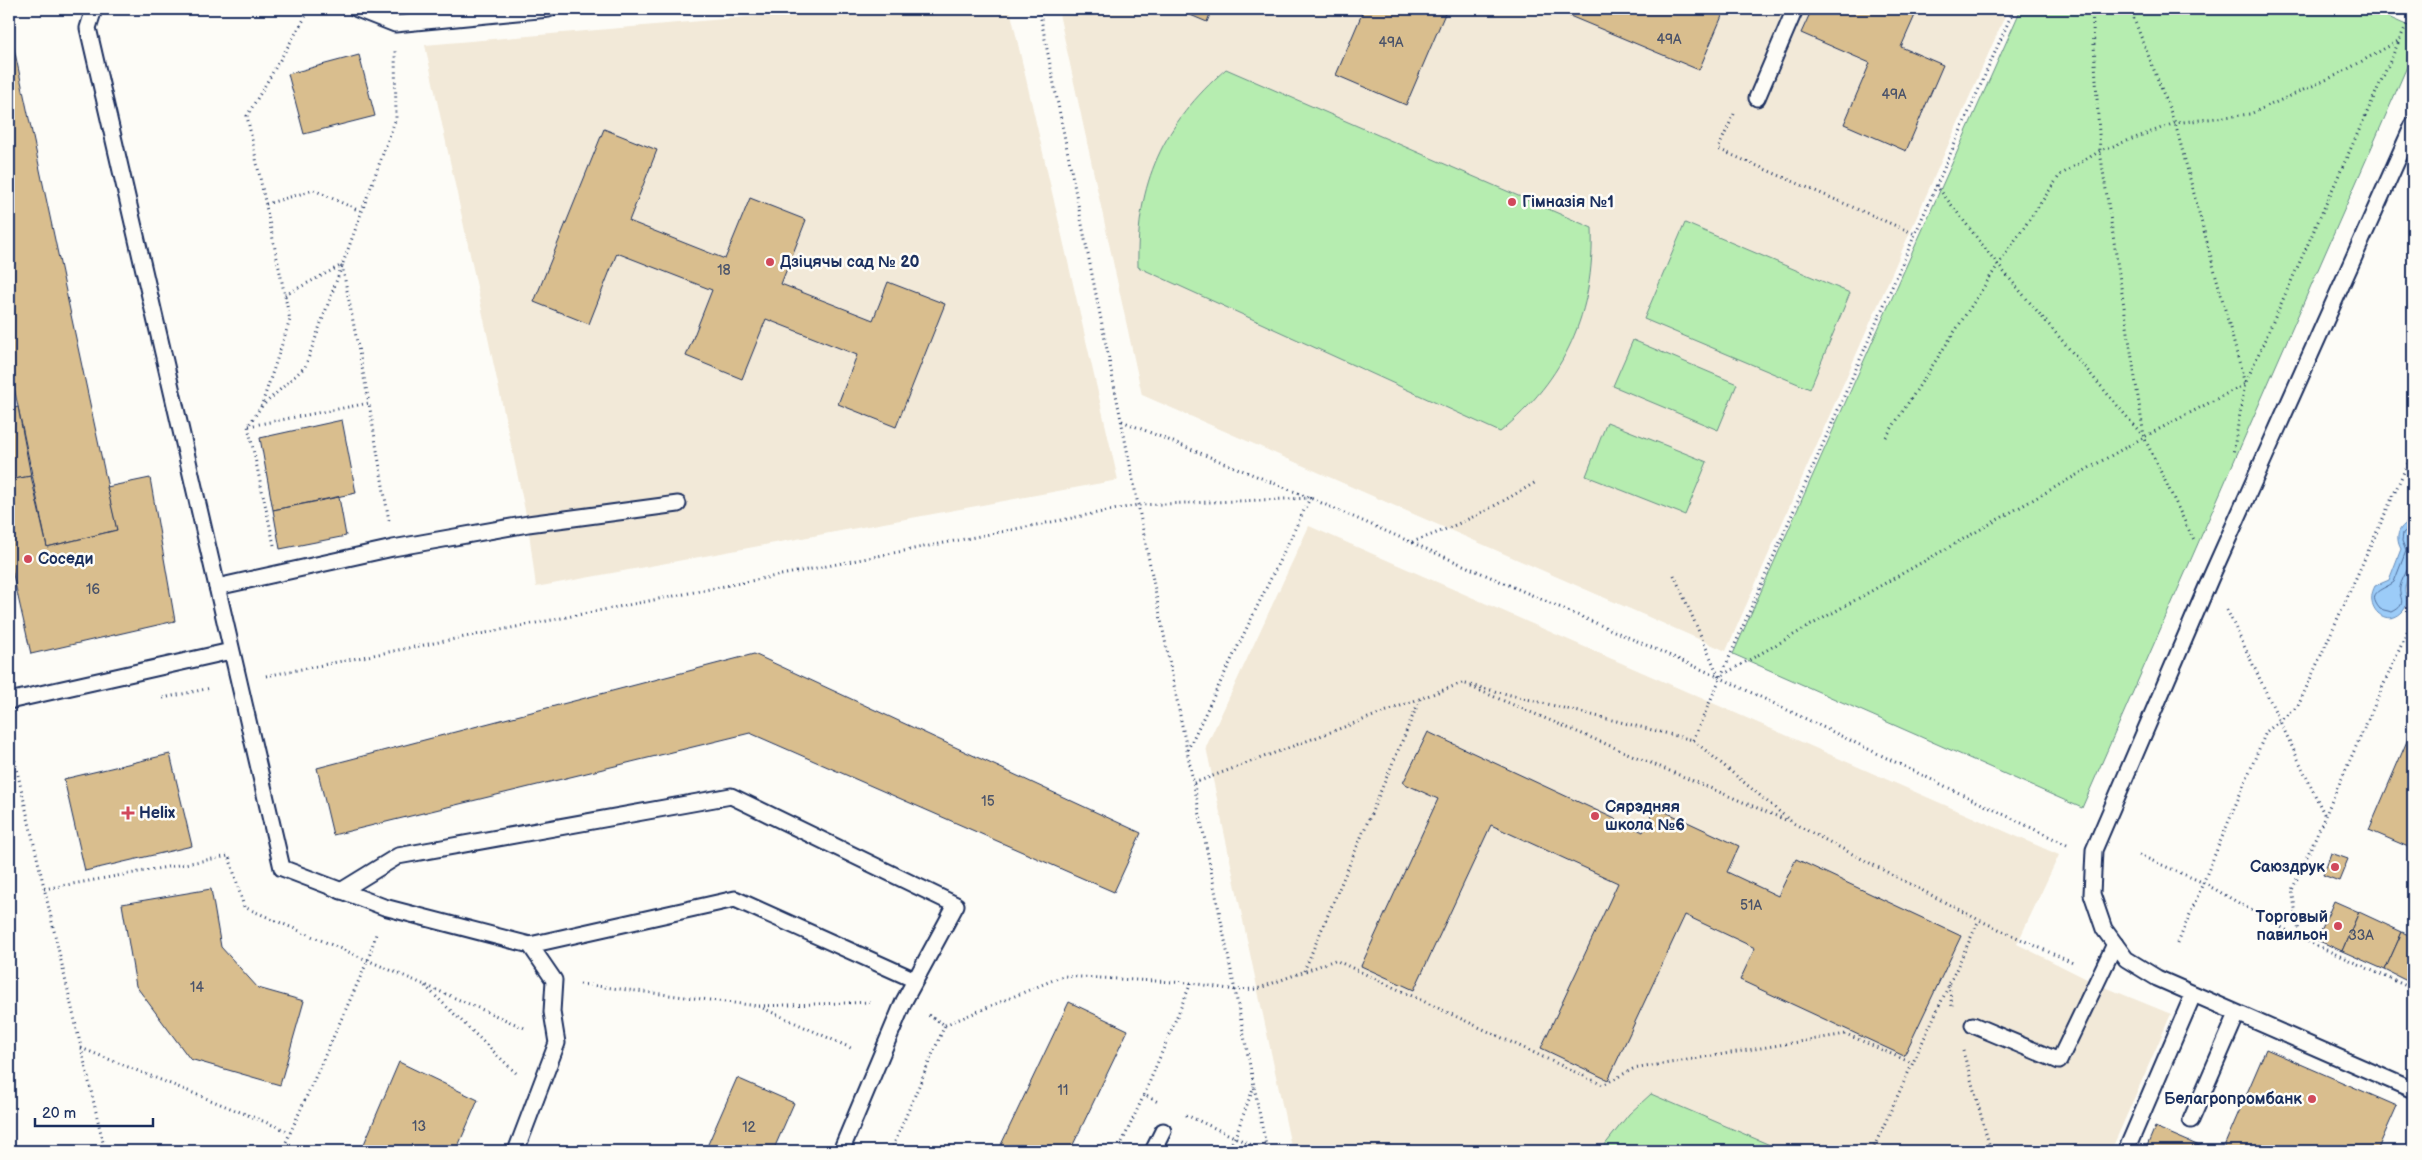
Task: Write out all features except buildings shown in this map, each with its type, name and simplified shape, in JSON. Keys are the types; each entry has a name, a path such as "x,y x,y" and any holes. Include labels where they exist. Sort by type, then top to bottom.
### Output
{"lane":[{"path":"94,9 88,28 282,868 384,906 530,945 735,899 915,980"},
{"path":"358,9 395,24 549,9"},
{"path":"1757,98 1795,9"},
{"path":"2413,125 2407,154 2211,577 2094,850 2092,894 2104,929 2126,959 2157,978 2413,1088"},
{"path":"217,587 393,548 528,524 678,504"},
{"path":"9,701 231,651"},
{"path":"341,891 398,856 731,796 956,905 904,1001 841,1151"},
{"path":"1973,1025 2059,1060 2115,944"},
{"path":"516,1151 557,1043 552,1012 554,980 530,945"},
{"path":"2126,1151 2193,995"},
{"path":"2190,1120 2237,1014"},
{"path":"1153,1151 1163,1131"}],"path":[{"path":"261,407 290,320 248,116 310,9"},
{"path":"1039,9 1268,1151"},
{"path":"1693,740 1719,677 2014,9"},
{"path":"2092,9 2100,151 2144,437"},
{"path":"2130,9 2175,123 2245,384"},
{"path":"2232,461 2245,384 2413,10 2410,9"},
{"path":"1886,437 2060,175 2100,151 2175,123 2250,114 2340,74 2399,40"},
{"path":"276,552 248,426 261,407 304,367 396,118 395,48"},
{"path":"1738,105 1718,149 1915,234"},
{"path":"1936,186 1998,266 2144,437 2325,816"},
{"path":"266,204 314,190 362,212"},
{"path":"285,295 342,265"},
{"path":"342,265 369,403 393,548"},
{"path":"1719,677 2144,437 2245,384"},
{"path":"248,426 369,403"},
{"path":"1122,421 1310,498 1719,677 2069,846"},
{"path":"2178,943 2266,732 2298,706 2413,452"},
{"path":"1412,542 1453,528 1490,510 1536,482"},
{"path":"239,682 1138,505 1310,498"},
{"path":"1187,751 1310,498"},
{"path":"1674,575 1719,677"},
{"path":"2300,938 2292,890 2413,619"},
{"path":"1194,783 1462,683 1693,740 1793,823"},
{"path":"1462,683 1793,823 1979,920 2099,976"},
{"path":"1304,971 1420,699"},
{"path":"9,736 105,1151"},
{"path":"2139,854 2204,883 2300,938 2413,989"},
{"path":"44,889 229,856 244,907 557,1043"},
{"path":"282,1151 368,960 384,906"},
{"path":"1872,1151 1979,920"},
{"path":"945,1025 1063,976 1191,983 1235,990 1257,989 1335,960 1603,1085 1632,1069 1846,1034 1912,1064"},
{"path":"554,980 758,1006 879,1061"},
{"path":"1144,1095 1191,983"},
{"path":"423,984 538,1094"},
{"path":"1949,984 1952,1010"},
{"path":"1962,1047 1991,1151"},
{"path":"81,1048 290,1132"},
{"path":"1227,1151 1235,1137 1254,1086"}],"shaded area":[{"name":"Дзіцячы сад № 20","path":"840,9 1010,9 1118,480 536,587 528,524 425,45"},
{"name":"Гімназія №1","path":"1058,9 2008,9 1726,651 1142,395"},
{"name":"Сярэдняя школа №6","path":"1309,526 2059,855 2017,944 2095,983 2171,1014 2111,1151 1292,1151 1206,747"}],"green space":[{"path":"2021,9 2370,9 2413,28 2413,53 2082,808 1733,654"},
{"path":"1226,69 1592,228 1592,259 1588,288 1572,342 1542,390 1500,432 1138,267 1142,208 1148,182 1158,157 1185,111"},
{"path":"1685,223 1850,293 1810,389 1644,319"},
{"path":"1633,340 1737,384 1718,430 1613,386"},
{"path":"1607,422 1707,462 1685,515 1586,476"},
{"path":"1651,1094 1784,1151 1600,1151 1629,1114"}],"water":[{"path":"2413,520 2414,561 2405,586 2406,605 2397,616 2384,617 2378,614 2374,608 2372,594 2375,586 2389,580 2401,549 2398,540 2399,532 2404,525"}],"place":[{"name":"Гімназія №1","path":"1512,202"},
{"name":"Дзіцячы сад № 20","path":"770,262"},
{"name":"Соседи","path":"28,559"},
{"name":"Helix","path":"128,813"},
{"name":"Сярэдняя школа №6","path":"1595,816"},
{"name":"Саюздрук","path":"2335,867"},
{"name":"Торговый павильон","path":"2338,926"},
{"name":"Белагропромбанк","path":"2312,1099"}]}
